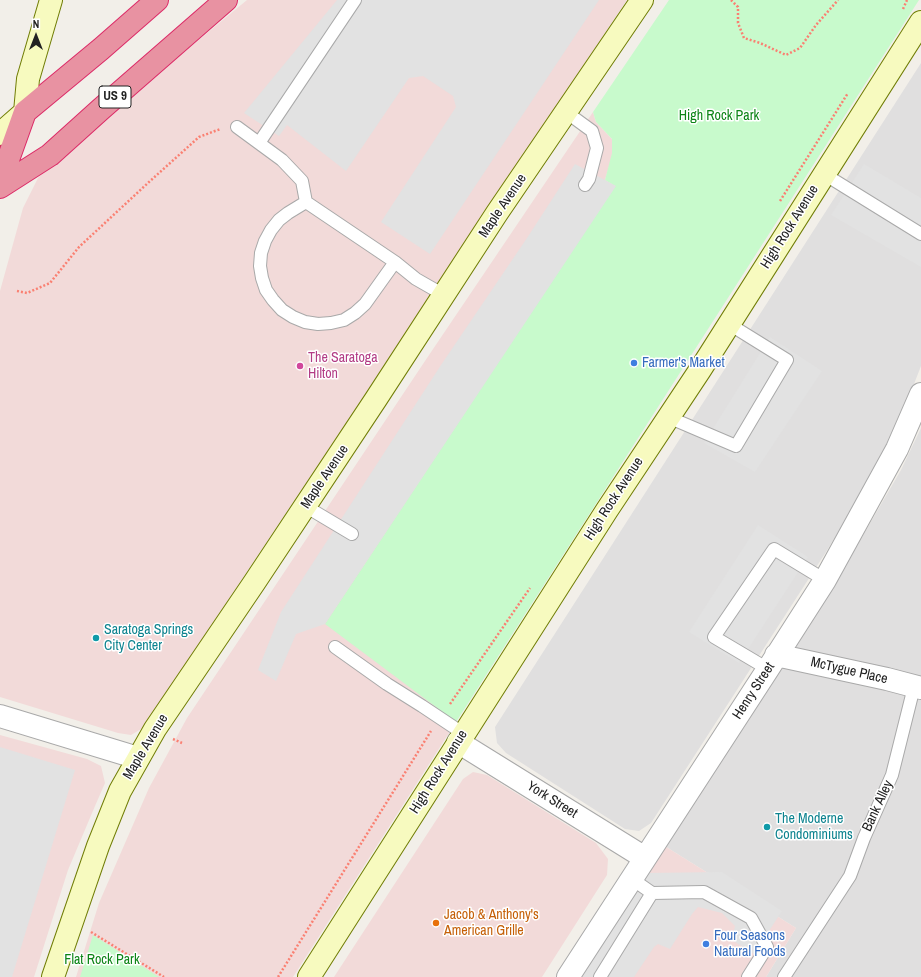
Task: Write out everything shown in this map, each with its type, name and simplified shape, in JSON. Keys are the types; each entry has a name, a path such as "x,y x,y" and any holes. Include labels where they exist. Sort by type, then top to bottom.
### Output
{"highway":[{"path":"0,182 25,112 157,0"},
{"name":"US 9","path":"0,187 50,154 226,0"}],"street":[{"path":"0,134 25,112 28,78 51,0"},
{"name":"Maple Avenue","path":"53,977 98,846 120,791 138,758 155,730 498,213 642,0"},
{"name":"High Rock Avenue","path":"309,977 607,510 700,370 921,22"},
{"name":"Henry Street","path":"568,977 825,580 897,449 921,394"},
{"name":"McTygue Place","path":"772,662 887,679 918,687"},
{"path":"0,716 138,758"},
{"name":"York Street","path":"461,738 645,858"}],"lane":[{"path":"259,143 356,0"},
{"path":"566,112 592,131 597,148 589,179 585,185"},
{"path":"237,126 282,160 302,181 306,202 395,262 416,279 444,295"},
{"path":"824,174 921,234"},
{"path":"306,202 279,220 271,230 261,253 260,266 266,290 272,300 292,317 305,322 318,324 344,320 366,304 395,262"},
{"path":"668,417 736,446 787,360 729,324"},
{"path":"305,506 352,534"},
{"path":"772,662 714,637 774,549 825,580"},
{"path":"335,648 386,684 422,706 461,738"},
{"name":"Bank Alley","path":"784,977 850,876 864,838 892,775 918,687"},
{"path":"632,879 652,893 704,892 751,918 767,947 748,977"},
{"path":"600,977 652,893"}],"path":[{"path":"731,0 738,7 738,23 744,38 760,43 786,55 800,48 816,25 838,0"},
{"path":"17,291 27,293 50,283 79,247 199,137 215,131 237,126"},
{"path":"113,945 164,977"}],"shaded area":[{"path":"247,0 627,0 143,728 131,735 118,733 0,697 0,291 23,208 38,178 55,159"},
{"path":"337,0 599,0 430,254 381,222 456,107 453,96 423,76 409,78 346,171 287,125 279,136 244,113"},
{"path":"921,63 921,366 907,402 875,472 826,552 651,823 639,831 625,829 506,753 497,743 495,727"},
{"path":"593,112 596,122 612,139 613,153 605,180 616,186 456,722 293,977 76,977 99,903 149,788 187,718"},
{"path":"575,164 616,186 325,624 296,634 276,681 258,670 281,612 441,365"},
{"path":"864,164 921,198 921,267 831,215"},
{"path":"770,337 822,371 755,472 704,443"},
{"path":"921,428 921,678 790,647 862,537 901,470"},
{"path":"758,525 808,557 739,663 689,632"},
{"path":"780,666 921,692 921,977 766,977 796,928 663,845"},
{"path":"0,735 87,759 101,766 105,783 68,870 34,977 0,977"},
{"path":"0,747 75,770 12,977 0,977"},
{"path":"473,772 487,775 596,843 608,859 607,875 542,977 334,977 463,779"},
{"path":"663,845 796,928 766,977 579,977"},
{"path":"722,872 782,911 754,954 732,940 735,926 722,913 698,907 670,949 658,944 654,947 634,977 579,977 645,873"}],"green space":[{"name":"High Rock Park","path":"669,0 919,0 456,722 325,624 615,186 605,180 612,153 612,139 596,122 593,112"},
{"name":"Flat Rock Park","path":"93,935 159,977 80,977"}],"place":[{"name":"Farmer's Market","path":"634,363"},
{"name":"The Saratoga Hilton","path":"300,366"},
{"name":"Saratoga Springs City Center","path":"96,638"},
{"name":"The Moderne Condominiums","path":"767,827"},
{"name":"Jacob & Anthony's American Grille","path":"436,923"},
{"name":"Four Seasons Natural Foods","path":"706,944"}]}
